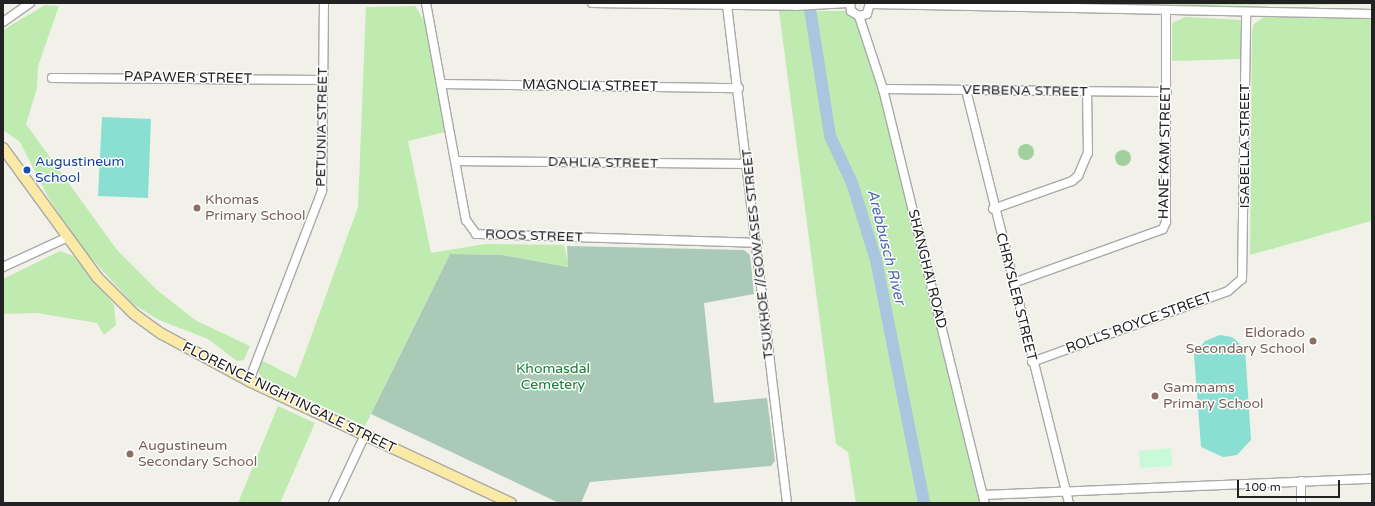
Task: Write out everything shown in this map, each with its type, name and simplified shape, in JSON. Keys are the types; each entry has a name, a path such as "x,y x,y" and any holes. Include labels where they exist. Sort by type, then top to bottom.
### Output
{"main road":[{"name":"FLORENCE NIGHTINGALE STREET","path":"3,148 66,238 101,281 134,314 176,344 249,381 511,503"}],"street":[{"path":"3,22 30,3"},
{"name":"PETUNIA STREET","path":"249,381 322,191 324,3"},
{"name":"ROOS STREET","path":"426,3 466,220 476,234 758,243"},
{"path":"592,3 850,6 867,10 888,7 1372,14"},
{"name":"TSUKHOE //GOWASES STREET","path":"727,5 749,164 787,503"},
{"name":"SHANGHAI ROAD","path":"867,10 867,35 883,89 984,499"},
{"name":"HANE KAM STREET","path":"1013,283 1163,229 1166,222 1166,11"},
{"name":"ISABELLA STREET","path":"1242,279 1246,12"},
{"name":"PAPAWER STREET","path":"52,78 323,80"},
{"name":"MAGNOLIA STREET","path":"442,84 739,88"},
{"name":"VERBENA STREET","path":"883,89 1167,92"},
{"name":"CHRYSLER STREET","path":"966,90 993,209 1069,503"},
{"path":"993,209 1072,181 1078,176 1088,152 1087,92"},
{"name":"DAHLIA STREET","path":"456,161 749,164"},
{"path":"3,266 66,238"},
{"name":"ROLLS ROYCE STREET","path":"1032,362 1228,291 1242,279"},
{"path":"332,503 365,435"},
{"path":"984,499 1067,492 1372,479"},
{"path":"1301,481 1301,503"}],"green space":[{"path":"975,3 1372,3 1372,4 1194,6"},
{"path":"45,5 59,6 38,66 37,88 26,124 117,250 157,290 195,320 250,346 244,360 237,361 208,339 159,320 133,304 82,248 48,197 20,142 3,130 3,30"},
{"path":"415,6 425,22 445,132 408,141 431,253 485,244 564,245 569,267 502,255 450,254 365,426 261,377 258,371 261,360 296,378 358,207 366,7"},
{"path":"779,11 851,11 867,35 985,503 856,503 848,452 836,444"},
{"path":"1185,17 1241,20 1241,59 1172,61 1172,23"},
{"path":"1264,17 1372,18 1371,221 1250,255 1252,30 1254,24"},
{"path":"1026,144 1032,146 1034,152 1032,158 1026,160 1020,158 1018,152 1020,146"},
{"path":"1123,150 1130,155 1131,158 1126,165 1123,166 1116,161 1115,158 1120,151"},
{"name":"Khomasdal Cemetery","path":"567,246 744,250 750,255 754,294 704,303 714,403 767,398 775,461 771,466 590,482 581,503 559,503 371,414 450,254 502,255 568,267"},
{"path":"60,251 73,256 114,305 116,325 104,335 97,323 37,313 3,314 3,279"},
{"path":"278,406 315,423 280,503 238,503"},
{"path":"1171,448 1172,466 1140,468 1139,451"}],"shaded area":[{"path":"102,117 151,119 148,198 98,196"},
{"path":"1220,335 1232,337 1245,348 1251,440 1237,455 1223,457 1201,447 1194,354 1205,341"}],"waterway":[{"name":"Arebbusch River","path":"809,3 830,136 852,183 876,260 924,503"}],"place":[{"name":"Augustineum School","path":"27,170"},
{"name":"Khomas Primary School","path":"197,208"},
{"name":"Eldorado Secondary School","path":"1313,341"},
{"name":"Gammams Primary School","path":"1155,396"},
{"name":"Augustineum Secondary School","path":"130,454"}]}
